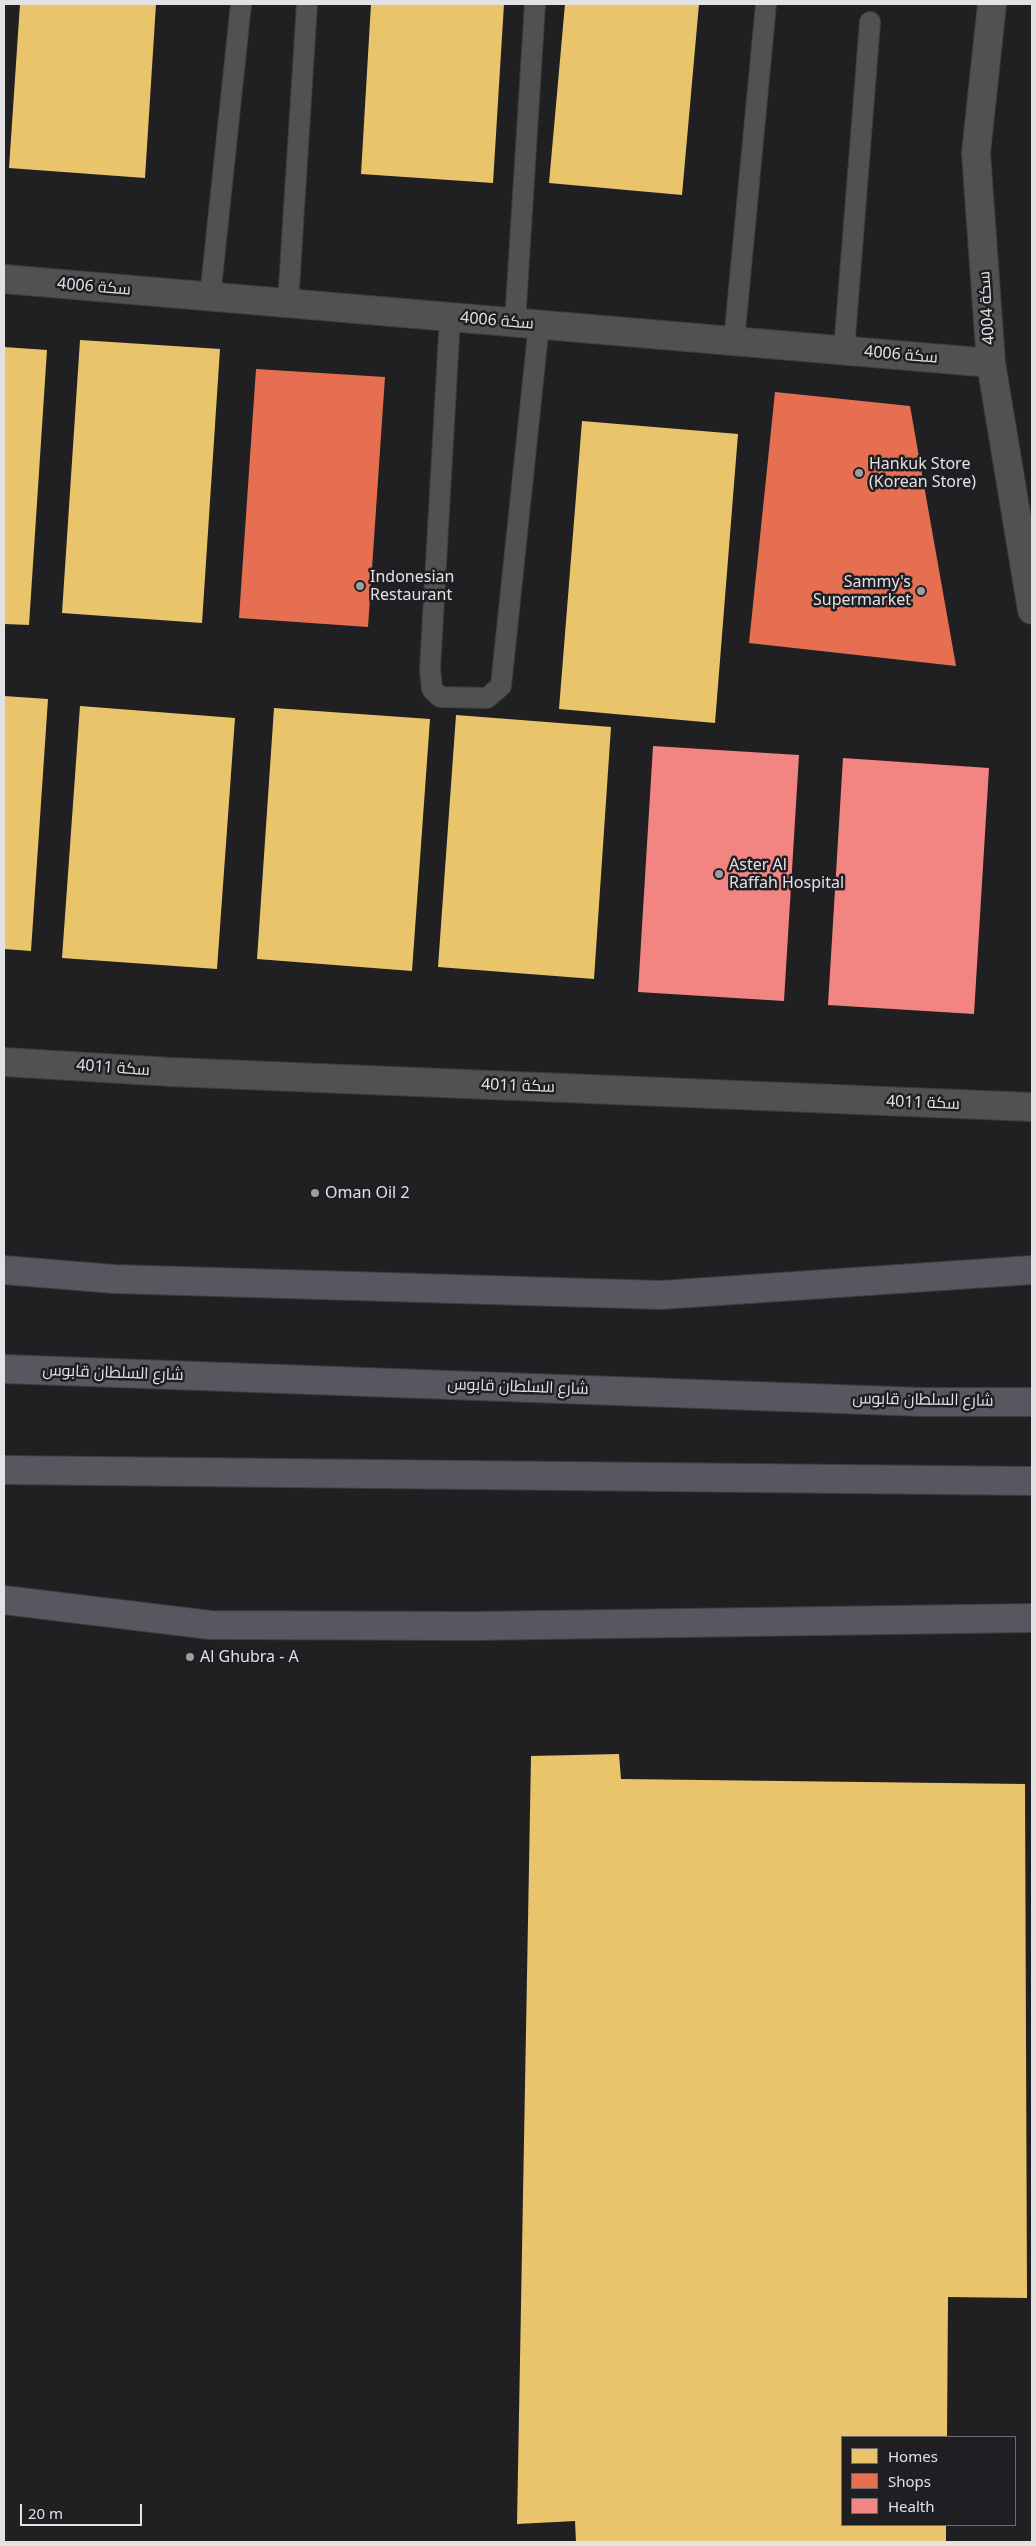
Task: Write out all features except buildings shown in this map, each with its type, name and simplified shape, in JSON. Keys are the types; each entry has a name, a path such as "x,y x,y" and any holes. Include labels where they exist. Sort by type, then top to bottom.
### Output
{"highway":[{"path":"4,1270 124,1279 661,1295 1032,1270"},
{"name":"شارع السلطان قابوس","path":"4,1369 922,1402 1032,1402"},
{"path":"4,1470 1032,1482"},
{"path":"4,1600 210,1625 472,1626 1032,1618"}],"street":[{"name":"سكة 4004","path":"992,4 976,153 991,362 1021,485 1032,610"},
{"name":"سكة 4006","path":"4,279 991,362"},
{"name":"سكة 4011","path":"4,1062 171,1072 1032,1107"}],"lane":[{"path":"210,297 241,4"},
{"path":"288,303 307,4"},
{"path":"450,317 430,669 432,689 440,697 487,698 501,686 527,323 535,4"},
{"path":"734,341 766,4"},
{"path":"844,350 870,22"}],"place":[{"name":"Hankuk Store (Korean Store)","path":"859,473"},
{"name":"Indonesian Restaurant","path":"360,586"},
{"name":"Sammy's Supermarket","path":"921,591"},
{"name":"Aster Al Raffah Hospital","path":"719,874"},
{"name":"Oman Oil 2","path":"315,1193"},
{"name":"Al Ghubra - A","path":"190,1657"}]}
